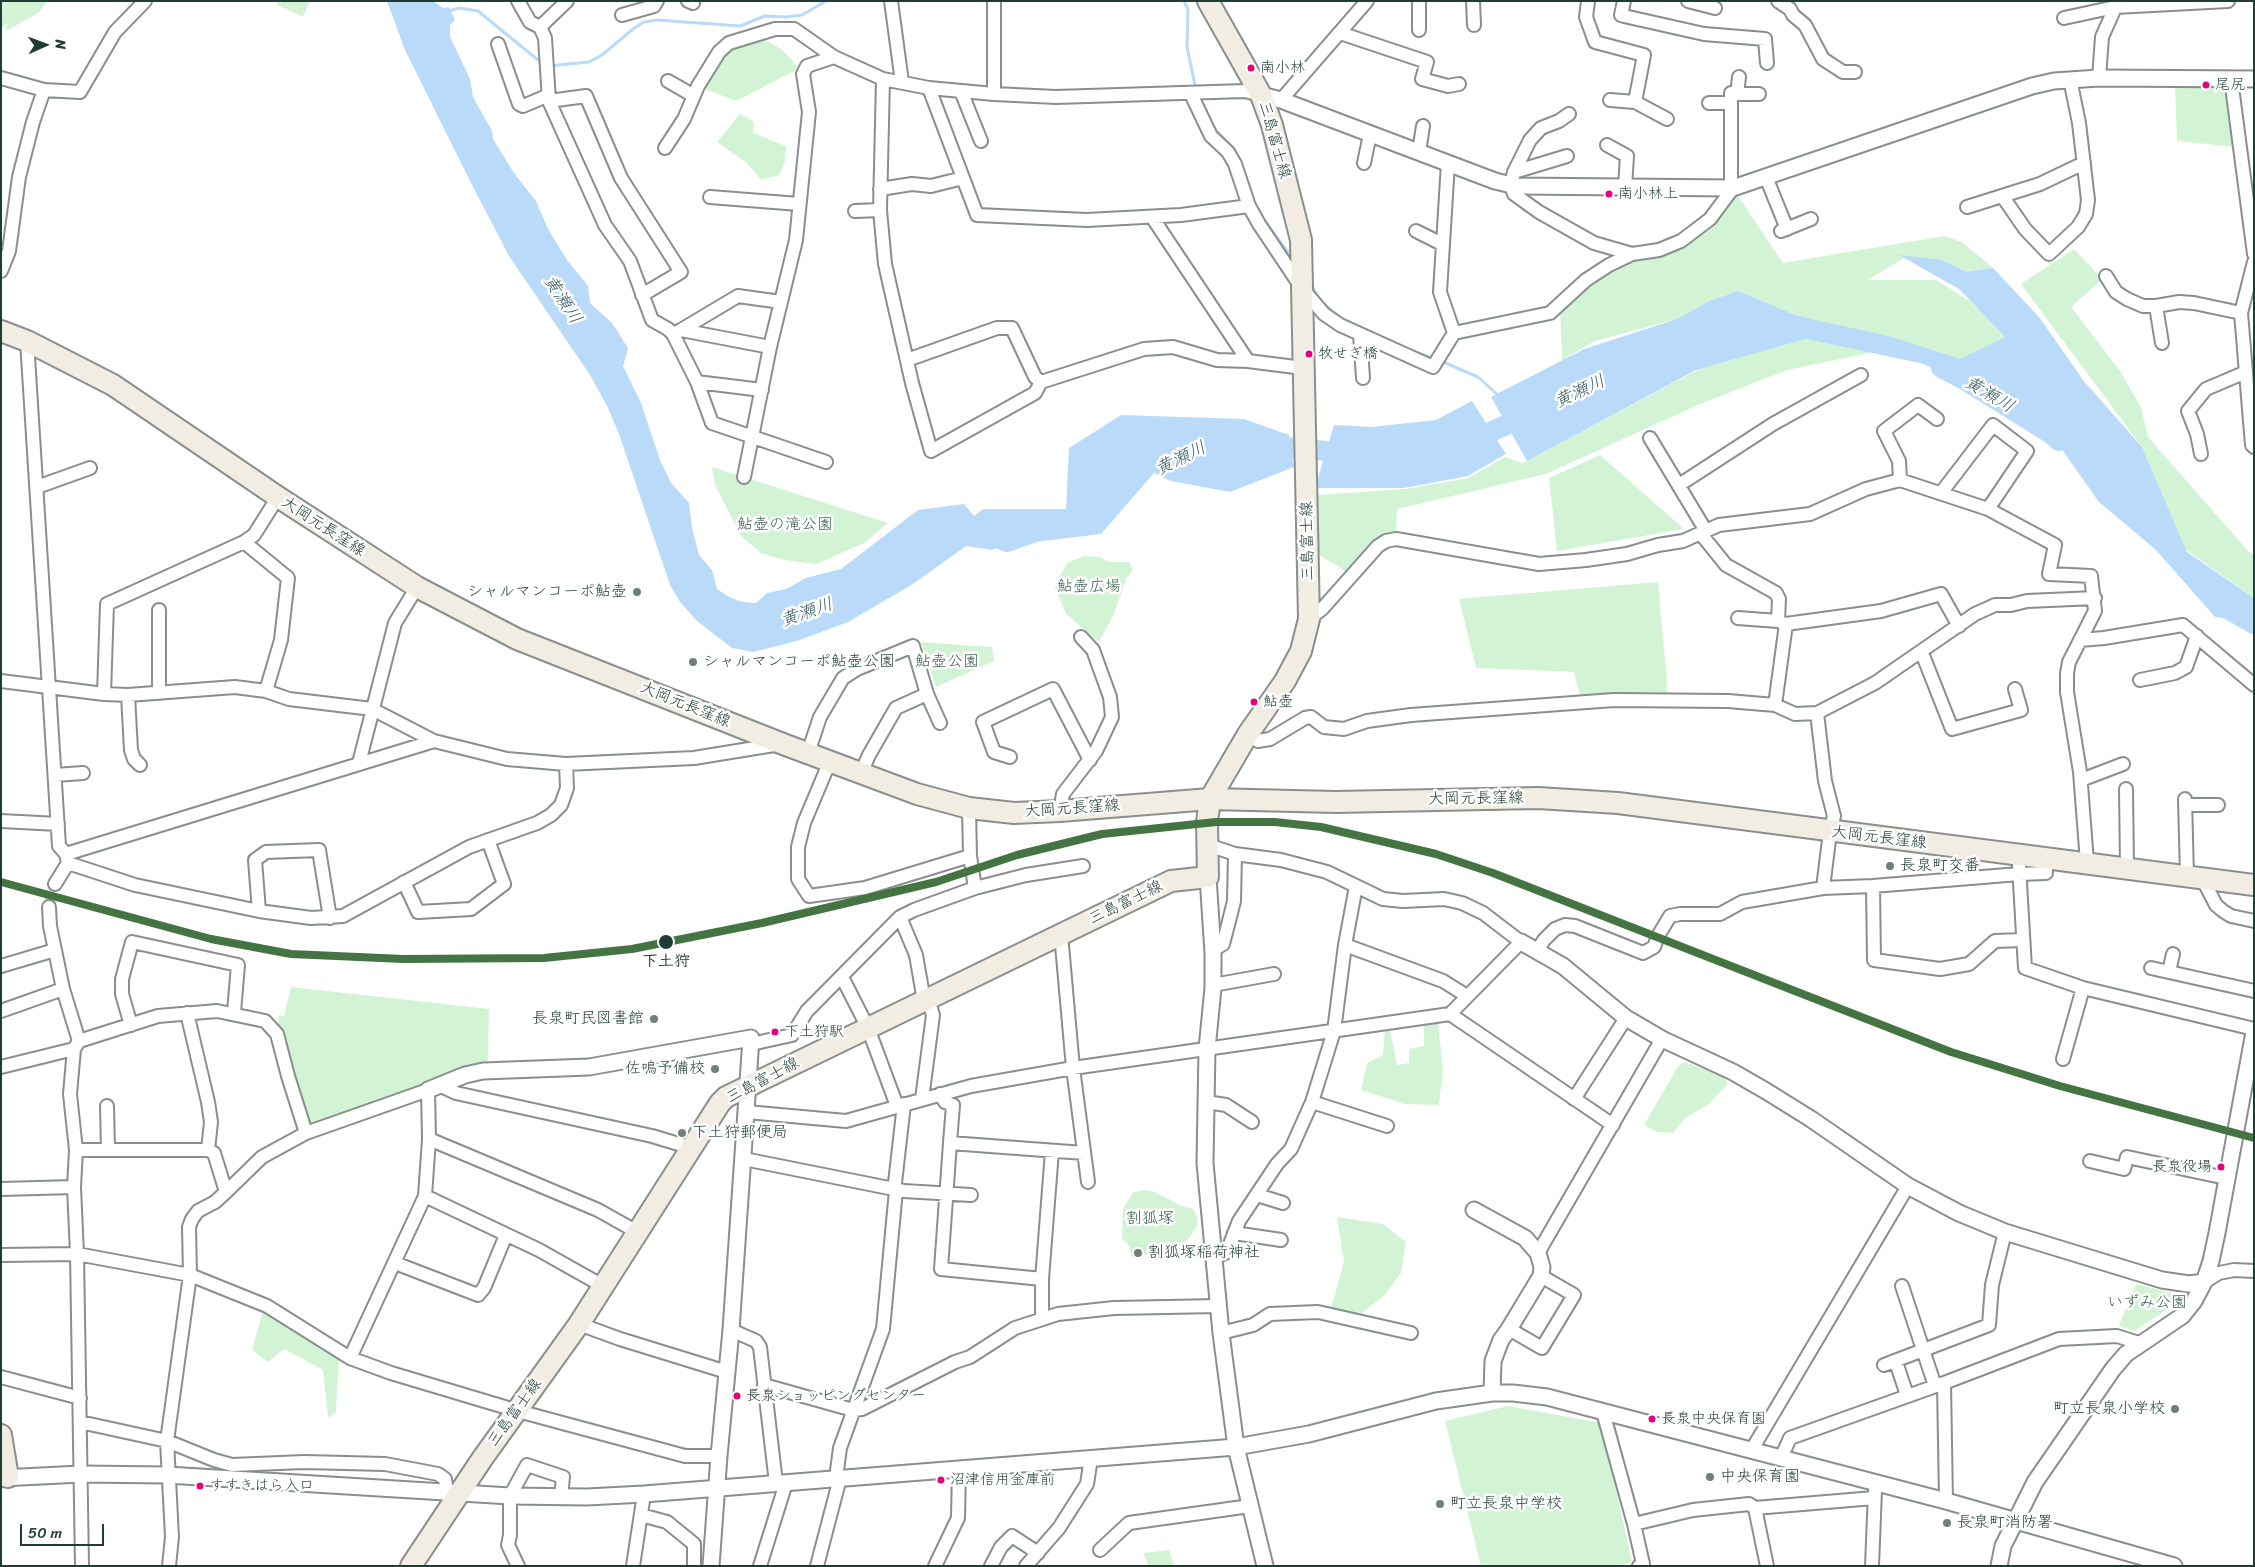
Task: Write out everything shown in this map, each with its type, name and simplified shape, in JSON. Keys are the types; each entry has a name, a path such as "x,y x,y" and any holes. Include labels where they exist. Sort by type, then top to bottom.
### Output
{"main road":[{"name":"三島富士線","path":"411,1565 454,1492 482,1459 518,1411 579,1324 720,1103 726,1097 1171,881 1208,877 1207,822 1210,799 1248,734 1285,681 1301,651 1309,619 1300,240 1297,219 1262,95 1208,1"},
{"name":"大岡元長窪線","path":"1,331 27,341 113,385 278,497 417,587 517,639 783,744 917,794 969,808 1014,813 1210,799 1336,802 1538,798 1618,803 1830,832 2019,864 2046,858 2254,885"},
{"path":"1,1436 4,1474"}],"street":[{"path":"1,78 44,90 80,92 115,32 145,1"},
{"path":"518,1 530,22 540,27 545,38 549,98 605,225 630,261 652,320 677,332 770,347"},
{"path":"540,27 567,1"},
{"path":"622,15 654,6 657,1"},
{"path":"891,1 902,82"},
{"path":"994,1 994,94"},
{"path":"1281,100 1367,1"},
{"path":"1419,1 1419,30"},
{"path":"1473,1 1474,25"},
{"path":"1588,1 1586,18 1595,42 1644,55 1635,102"},
{"path":"1624,1 1621,14 1624,16 1704,34 1765,39 1766,63"},
{"path":"1688,1 1715,8"},
{"path":"1778,1 1793,5 1793,16 1805,25 1823,59 1843,72 1855,72"},
{"path":"2064,18 2117,4 2228,1"},
{"path":"2099,78 2102,36 2117,4"},
{"path":"665,148 684,119 694,96 719,52 729,43 756,34 774,29 794,28 834,57 883,78 929,88 1056,97 1246,91 1281,100 1495,182 1512,178 1567,156"},
{"path":"1340,33 1427,62 1422,79 1448,86 1459,84"},
{"path":"498,44 518,104 523,106 549,98 586,96 621,178 681,272 642,295"},
{"path":"744,477 770,347 796,240 809,112 803,74 807,66 834,57"},
{"path":"1191,94 1211,136 1228,152 1235,164 1258,224 1301,276 1324,314 1340,325 1433,367 1454,333 1550,312 1586,280 1632,254 1659,250 1681,240 1710,219 1732,188 1734,99 1739,77"},
{"path":"883,78 880,210 885,264 907,360 931,451 1035,393 1041,382 1144,349 1173,346 1217,360 1248,361 1304,377"},
{"path":"1512,178 1625,187 1732,188 2032,86 2070,79 2099,78 2254,79"},
{"path":"2003,197 2025,229 2049,254 2078,227 2086,214 2088,200 2084,163 2079,123 2070,79"},
{"path":"2231,79 2254,254"},
{"path":"668,81 694,96"},
{"path":"929,88 977,215 1087,220 1152,217 1250,206"},
{"path":"1,271 8,251 19,177 33,122 44,90"},
{"path":"960,90 981,141"},
{"path":"1709,103 1759,94"},
{"path":"1610,100 1635,102 1667,119"},
{"path":"1569,114 1559,121 1541,128 1530,140 1512,178 1514,194 1538,212 1594,243 1632,254"},
{"path":"1419,152 1424,126"},
{"path":"1364,163 1370,134"},
{"path":"1607,145 1627,156 1625,187"},
{"path":"1967,207 2040,184 2084,163"},
{"path":"1448,164 1440,292 1454,333"},
{"path":"1766,177 1783,230 1811,219"},
{"path":"880,188 912,184 931,186 963,178"},
{"path":"710,197 799,204"},
{"path":"855,211 880,210"},
{"path":"1152,217 1248,361"},
{"path":"1416,231 1442,244"},
{"path":"2254,262 2241,313 2252,444 2254,446"},
{"path":"2106,276 2116,292 2144,306 2179,302 2194,303 2241,313"},
{"path":"677,332 738,296 781,302"},
{"path":"2156,306 2162,343"},
{"path":"907,360 997,328 1012,328 1035,377 1041,382"},
{"path":"677,332 712,423 826,462"},
{"path":"1360,334 1363,378"},
{"path":"27,341 59,846 67,858 135,885 259,911 311,918 343,916 469,847 537,823 551,815 561,805 567,788 566,764"},
{"path":"2201,454 2198,434 2188,411 2206,389 2246,372"},
{"path":"1679,485 1773,424 1861,375"},
{"path":"697,382 762,390"},
{"path":"1900,480 1899,461 1884,431 1918,405 1937,419"},
{"path":"1942,493 1993,425 2028,451 1988,508"},
{"path":"1650,438 1679,485 1704,532 1726,565 1776,593 1779,599 1782,623 1776,705"},
{"path":"37,487 90,468"},
{"path":"1309,619 1322,610 1378,546 1386,541 1396,539 1539,564 1627,554 1658,545 1684,541 1719,525 1810,514 1866,489 1900,480 1942,493 1988,508 2055,545 2049,574 2091,576 2095,611 2069,662 2067,673 2067,692 2081,780 2087,862"},
{"path":"104,694 107,604 244,542 254,535 278,497"},
{"path":"244,542 288,578 280,640 266,692"},
{"path":"359,763 395,623 417,587"},
{"path":"1738,618 1782,623 1881,612 1941,594 1959,626"},
{"path":"1248,734 1258,741 1270,739 1279,736 1304,718 1311,717 1324,728 1344,729 1367,721 1411,715 1614,700 1728,701 1776,705 1795,714 1817,713 1875,682 1922,652 1975,614 1996,605 2011,605 2027,600 2095,598"},
{"path":"159,610 159,692"},
{"path":"2080,640 2104,638 2183,624 2254,685"},
{"path":"2140,680 2175,673 2186,667 2197,636"},
{"path":"1060,811 1063,794 1096,751 1113,711 1094,650 1081,637"},
{"path":"808,753 820,716 848,673 913,646 927,694 940,723"},
{"path":"1922,652 1952,729 2021,710 2015,689"},
{"path":"1,681 104,694 128,695 235,687 266,692 289,699 372,709 434,741 507,759 566,764 694,758 783,744"},
{"path":"1010,758 994,752 983,722 1053,688 1090,760"},
{"path":"861,773 896,708 927,694"},
{"path":"128,695 131,750 134,759 140,765"},
{"path":"1817,713 1825,781 1834,816 1830,832 1823,888"},
{"path":"55,884 67,858 359,763 434,741"},
{"path":"830,761 804,823 798,847 798,879 810,896 865,888 970,856"},
{"path":"2081,780 2123,764"},
{"path":"55,775 83,773"},
{"path":"2126,789 2127,868"},
{"path":"2218,805 2185,802 2195,877 2216,905 2223,911 2231,916 2254,921"},
{"path":"969,808 970,856 975,888"},
{"path":"1,821 58,824"},
{"path":"404,882 418,912 471,909 504,884 488,840"},
{"path":"1208,845 1235,854 1280,860 1327,872 1383,899 1462,902 1483,913 1521,942 1563,966 1626,1018 1662,1039 1733,1072 1766,1090 1908,1186 1959,1213 2005,1232 2162,1280 2189,1284 2204,1282 2219,1273 2234,1270 2254,1271"},
{"path":"259,911 255,860 266,852 319,850 330,918"},
{"path":"1213,950 1223,944 1234,902 1235,854"},
{"path":"1537,951 1544,940 1555,929 1565,924 1575,926 1643,953 1654,947 1670,916 1680,914 1720,914 1742,902 1823,888 1873,886 2019,864 2025,968 2083,988 2254,1030 2211,1261 2204,1282 2194,1301 2182,1316 2139,1343 2126,1354 2107,1378 2035,1482 2003,1546 1999,1566"},
{"path":"750,1044 792,1035 807,1011 900,917 975,888 1026,875 1083,866"},
{"path":"1208,877 1213,950 1213,985 1207,1049 1205,1163 1221,1333 1236,1447 1265,1566"},
{"path":"1214,1258 1227,1252 1239,1220 1277,1164 1291,1149 1312,1102 1334,1031 1345,944 1356,886"},
{"path":"1873,886 1874,960 1940,969 1969,964 1995,941 2022,940"},
{"path":"49,908 50,926 76,1045 70,1094 76,1150 74,1187 77,1254 82,1566"},
{"path":"900,917 916,955 926,1000 933,1015 922,1099"},
{"path":"1061,934 1073,1068 1088,1182"},
{"path":"131,1025 122,994 122,979 132,942 238,965 234,1012"},
{"path":"747,1112 846,1121 971,1086 1073,1068 1450,1014 1521,942"},
{"path":"1345,944 1443,982 1467,996"},
{"path":"1,966 55,950"},
{"path":"2169,972 2173,954"},
{"path":"2150,968 2254,991"},
{"path":"1213,985 1274,974"},
{"path":"817,1566 838,1478 840,1448 882,1329 896,1190 901,1105 868,1028 842,976"},
{"path":"2063,1059 2083,988"},
{"path":"1,1011 63,989"},
{"path":"1,1067 76,1045 158,1016 217,1011 234,1012 265,1021 277,1034 306,1133"},
{"path":"187,1013 208,1102 211,1122 208,1150"},
{"path":"1450,1014 1613,1125"},
{"path":"1574,1099 1626,1018"},
{"path":"169,1566 172,1538 166,1441 190,1275 189,1227 198,1211 215,1202 262,1158 306,1133 483,1071 589,1066 751,1038 744,1159 711,1566"},
{"path":"1538,1253 1662,1039"},
{"path":"350,1358 425,1196 434,1088"},
{"path":"434,1088 652,1136 692,1148"},
{"path":"940,1094 945,1102 953,1105 945,1194 941,1270 1042,1279"},
{"path":"1206,1102 1226,1105 1252,1122"},
{"path":"1312,1102 1387,1126"},
{"path":"107,1106 108,1150"},
{"path":"429,1139 598,1210 638,1233"},
{"path":"950,1143 1084,1153"},
{"path":"76,1150 208,1150 214,1153 226,1192"},
{"path":"1042,1318 1042,1279 1052,1151"},
{"path":"2090,1161 2124,1169 2127,1157 2226,1178"},
{"path":"744,1159 896,1190 971,1195"},
{"path":"1750,1451 1908,1186"},
{"path":"1,1189 74,1187"},
{"path":"1256,1195 1283,1203"},
{"path":"425,1196 539,1250 603,1286"},
{"path":"1474,1210 1525,1238 1538,1253 1542,1267 1541,1276 1501,1340 1493,1362 1492,1393"},
{"path":"1907,1395 1890,1364 1989,1325 1992,1285 2005,1232"},
{"path":"1234,1233 1281,1240"},
{"path":"395,1263 478,1296 484,1288 506,1235"},
{"path":"1,1256 77,1254 190,1275 267,1306 350,1358 391,1373 518,1411 685,1456 719,1456"},
{"path":"1509,1329 1542,1348 1574,1295 1541,1276"},
{"path":"1902,1286 1922,1351 1939,1385 1946,1501"},
{"path":"764,1385 853,1410 862,1408 955,1362 970,1357 1014,1328 1042,1318 1058,1314 1114,1308 1219,1306"},
{"path":"1221,1333 1253,1326 1270,1314 1318,1312 1411,1333"},
{"path":"579,1324 620,1339 727,1372"},
{"path":"731,1330 756,1341 760,1348 764,1385 781,1483 760,1566"},
{"path":"1781,1458 1790,1438 1939,1385 2059,1339 2117,1336 2139,1343"},
{"path":"1,1377 80,1398"},
{"path":"4,1474 167,1475 510,1496 644,1494 1236,1447 1309,1434 1436,1401 1492,1393 1547,1397 1781,1458 1875,1491 1946,1501 2016,1519 2174,1566"},
{"path":"1603,1412 1634,1524 1642,1565"},
{"path":"80,1422 166,1441 232,1465 304,1462 385,1464 428,1472 443,1475 454,1492"},
{"path":"1026,1566 1058,1528 1087,1484 1091,1458"},
{"path":"518,1566 508,1545 510,1496 527,1465 530,1464 563,1477 561,1496"},
{"path":"935,1566 958,1518 959,1469"},
{"path":"1634,1524 1693,1510 1749,1504 1755,1508 1875,1491"},
{"path":"1872,1566 1875,1491"},
{"path":"633,1566 644,1494"},
{"path":"1100,1550 1129,1523 1250,1506"},
{"path":"1755,1508 1767,1566"},
{"path":"641,1515 667,1522 694,1544 694,1566"},
{"path":"991,1566 1002,1547 1012,1536 1038,1552"}],"green space":[{"path":"1,1 48,1 38,13 6,31 7,23 1,29"},
{"path":"279,1 310,1 303,17 277,5"},
{"path":"760,37 781,49 797,66 796,70 736,101 702,88 724,54 736,45"},
{"path":"2175,87 2227,88 2235,147 2177,141"},
{"path":"740,114 754,122 753,133 786,146 785,162 779,175 761,180 746,162 717,142"},
{"path":"1736,193 1783,263 1944,236 1962,242 1993,268 1969,277 1907,256 1868,280 1936,280 1971,302 2005,337 1960,359 1798,316 1738,291 1709,301 1677,319 1595,341 1562,360 1560,308 1627,260 1708,230"},
{"path":"2074,249 2102,279 2071,307 2120,371 2141,407 2148,437 2249,552 2254,555 2254,598 2185,549 2142,447 2021,284"},
{"path":"1806,339 1874,352 1787,370 1698,405 1546,474 1397,509 1396,539 1350,574 1321,556 1316,547 1316,495 1405,489 1468,478 1505,457 1523,463 1701,368"},
{"path":"1600,455 1684,529 1557,551 1549,478"},
{"name":"鮎壺の滝公園","path":"712,467 888,523 864,543 816,564 784,560 761,553 741,536 715,485"},
{"name":"鮎壺広場","path":"1084,556 1100,557 1109,562 1129,562 1133,570 1126,579 1114,614 1099,642 1066,614 1055,587 1067,563"},
{"path":"1658,582 1668,694 1582,703 1574,672 1476,668 1459,599"},
{"name":"鮎壺公園","path":"921,642 992,647 994,661 936,687"},
{"path":"291,987 489,1009 488,1064 311,1127 280,1044 278,1015 284,1016"},
{"path":"1438,1022 1443,1070 1439,1105 1405,1104 1361,1090 1367,1063 1383,1055 1385,1029 1390,1030 1397,1065 1409,1063 1409,1049 1424,1046 1424,1024"},
{"path":"1684,1062 1723,1076 1728,1084 1708,1105 1685,1118 1673,1133 1657,1132 1644,1125 1677,1068"},
{"name":"割狐塚","path":"1146,1190 1155,1192 1182,1206 1193,1209 1198,1218 1197,1226 1189,1238 1177,1249 1171,1249 1169,1243 1164,1243 1161,1252 1154,1256 1148,1254 1136,1257 1131,1256 1129,1246 1122,1238 1123,1209 1133,1192"},
{"path":"1337,1217 1383,1224 1406,1242 1401,1273 1384,1296 1359,1315 1331,1308 1344,1262"},
{"name":"いずみ公園","path":"2136,1284 2176,1294 2177,1303 2134,1331 2119,1326"},
{"path":"263,1310 339,1360 336,1412 328,1418 323,1370 284,1349 268,1362 252,1350"},
{"path":"1508,1406 1601,1423 1632,1562 1617,1566 1481,1566 1445,1421"},
{"path":"1169,1550 1174,1566 1149,1566 1143,1553"}],"water":[{"path":"387,1 433,1 443,8 449,7 455,20 450,25 450,37 470,79 473,97 492,131 493,139 514,173 536,201 548,229 567,260 588,286 590,303 612,323 628,348 623,366 641,403 660,460 671,483 689,503 692,528 699,555 712,570 717,589 729,597 742,602 756,603 767,593 786,589 806,578 841,569 918,510 964,504 974,516 983,509 1066,509 1069,448 1121,415 1244,419 1289,435 1294,467 1230,492 1171,481 1154,473 1101,534 1017,544 994,535 978,520 1000,547 992,550 966,546 913,584 848,622 797,641 753,652 732,648 697,621 680,602 670,585 619,434 607,406 590,375 509,256 405,50"},
{"path":"1899,255 1941,260 1967,272 1993,268 2039,317 2083,380 2142,447 2187,552 2254,598 2254,622 2215,617 2156,550 2099,502 2051,434 1966,381 1920,363 1806,339 1696,370 1527,461 1491,397 1584,349 1677,319 1709,301 1738,291 1798,316 1892,337 1960,359 2005,337 1959,289"},
{"path":"1472,401 1506,454 1468,476 1404,488 1315,488 1334,425 1372,427 1436,420"}],"waterway":[{"path":"549,66 589,62 602,55 644,22 657,20 740,26 765,16 786,17 802,15 826,1"},
{"path":"1184,1 1188,10 1187,47 1196,90"},
{"path":"448,11 460,8 478,11 543,64"},
{"path":"1212,126 1235,150 1239,159"},
{"path":"1264,220 1293,259"},
{"path":"1310,282 1320,301 1341,318 1373,333"},
{"path":"1413,351 1435,359"},
{"path":"1441,361 1478,377 1499,396"},
{"name":"黄瀬川","path":"1941,368 1966,381 2051,434 2059,441"},
{"name":"黄瀬川","path":"1468,442 1531,414"},
{"name":"黄瀬川","path":"1264,445 1325,451 1351,460"},
{"name":"黄瀬川","path":"963,532 974,526 1007,542 1035,532"},
{"name":"黄瀬川","path":"2226,608 2254,624"}],"tunnel":[{"path":"49,907 55,884"}],"transit line":[{"path":"1,882 211,939 291,954 403,959 544,958 632,949 762,923 936,882 1017,855 1102,834 1216,822 1275,822 1321,827 1436,854 1493,873 1951,1052 2060,1086 2254,1138"}],"place":[{"name":"南小林","path":"1251,68"},
{"name":"尾尻","path":"2206,85"},
{"name":"南小林上","path":"1609,194"},
{"name":"牧せぎ橋","path":"1309,354"},
{"name":"シャルマンコーポ鮎壺","path":"637,592"},
{"name":"シャルマンコーポ鮎壺公園","path":"693,662"},
{"name":"鮎壺","path":"1254,702"},
{"name":"長泉町交番","path":"1890,866"},
{"name":"下土狩","path":"666,942"},
{"name":"長泉町民図書館","path":"654,1019"},
{"name":"下土狩駅","path":"775,1032"},
{"name":"佐鳴予備校","path":"715,1069"},
{"name":"下土狩郵便局","path":"682,1133"},
{"name":"長泉役場","path":"2221,1167"},
{"name":"割狐塚稲荷神社","path":"1138,1253"},
{"name":"長泉ショッピングセンター","path":"737,1396"},
{"name":"町立長泉小学校","path":"2175,1409"},
{"name":"長泉中央保育園","path":"1652,1419"},
{"name":"中央保育園","path":"1710,1477"},
{"name":"沼津信用金庫前","path":"941,1480"},
{"name":"すすきはら入口","path":"200,1486"},
{"name":"町立長泉中学校","path":"1440,1504"},
{"name":"長泉町消防署","path":"1947,1523"}]}
